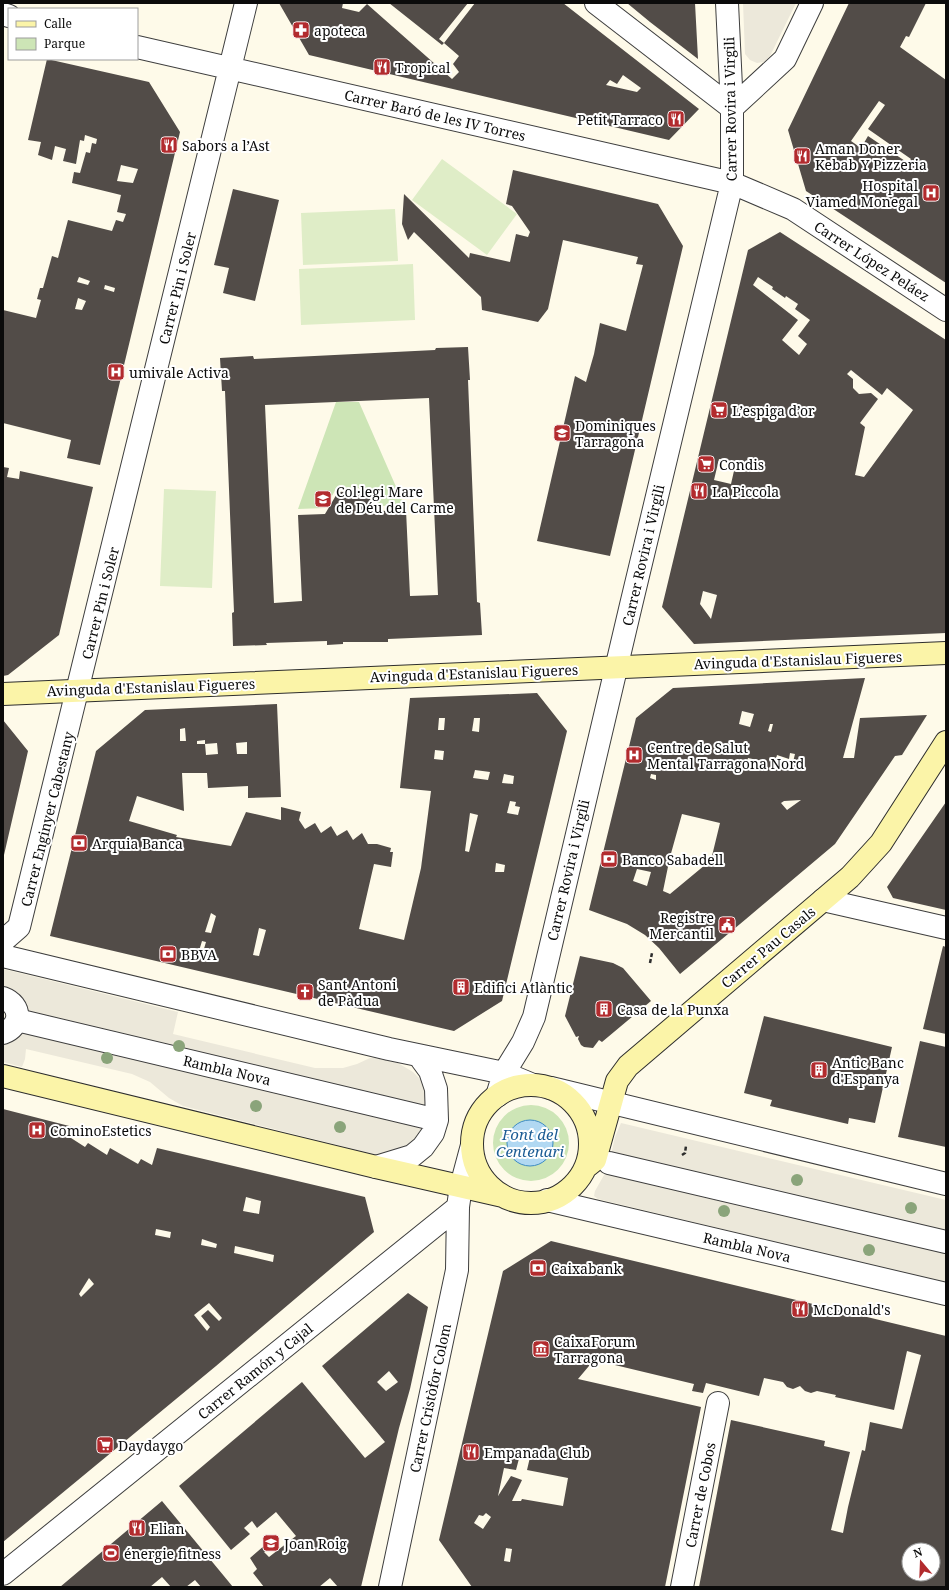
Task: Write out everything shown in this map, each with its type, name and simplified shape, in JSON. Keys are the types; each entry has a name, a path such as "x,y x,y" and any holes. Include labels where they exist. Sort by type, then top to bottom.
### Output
{"main road":[{"name":"Avinguda d'Estanislau Figueres","path":"3,694 946,653"},
{"name":"Carrer Pau Casals","path":"585,1168 595,1160 616,1081 628,1066 850,877 881,843 946,742"},
{"path":"3,1076 376,1167 503,1196 517,1201 532,1203 547,1200 563,1193 576,1182 585,1168 590,1143 588,1128 581,1111 568,1097 542,1086 514,1087 497,1096 486,1105 478,1117 473,1131 472,1146 476,1166 486,1183 503,1196"}],"street":[{"name":"Carrer Pin i Soler","path":"79,690 246,3"},
{"path":"596,3 732,108 785,59 812,3"},
{"name":"Carrer Rovira i Virgili","path":"497,1096 504,1073 523,1042 534,1018 732,183 732,108 727,3"},
{"name":"Carrer Baró de les IV Torres","path":"138,47 732,183"},
{"name":"Carrer López Peláez","path":"732,183 793,209 946,310"},
{"name":"Carrer Enginyer Cabestany","path":"3,941 19,927 79,690"},
{"path":"823,900 946,928"},
{"path":"3,956 419,1056 504,1073 542,1086 946,1184"},
{"name":"Rambla Nova","path":"3,998 9,1000 16,1009 10,1026 437,1120"},
{"path":"376,1167 412,1156 423,1147 433,1133 437,1120 436,1089 430,1071 419,1056"},
{"path":"458,1207 461,1186 472,1146"},
{"path":"609,1163 946,1242"},
{"name":"Rambla Nova","path":"547,1200 946,1294"},
{"name":"Carrer Ramón y Cajal","path":"3,1574 458,1207"},
{"name":"Carrer Cristòfor Colom","path":"390,1587 457,1270 458,1207"},
{"name":"Carrer de Cobos","path":"682,1587 718,1403"}],"path":[{"path":"650,963 652,953"}],"green space":[{"path":"442,159 517,214 487,255 412,200"},
{"path":"395,209 398,261 303,265 301,213"},
{"path":"413,264 415,320 301,325 299,269"},
{"path":"336,402 359,402 404,505 380,506 364,488 336,489 325,508 298,509"},
{"path":"164,489 216,491 212,588 160,586"},
{"path":"531,1105 545,1108 558,1116 566,1129 569,1143 566,1157 558,1170 545,1178 531,1181 517,1178 504,1170 496,1157 493,1143 496,1129 504,1116 517,1108"}],"shaded area":[{"path":"743,3 796,3 770,56 764,62 757,63 750,60 745,54"},
{"path":"3,969 178,1012 173,1034 315,1068 343,1068 370,1058 398,1063 413,1072 424,1083 429,1097 426,1128 417,1141 404,1150 389,1155 373,1154 183,1106 169,1098 150,1082 132,1074 26,1049 22,1067 3,1062 3,1025 9,1021 3,1006"},
{"path":"621,1123 946,1200 946,1283 598,1199 594,1196 595,1191 608,1168 615,1137"}],"water":[{"name":"Font del Centenari","path":"525,1120 535,1120 547,1126 552,1134 552,1152 547,1160 539,1165 525,1166 517,1163 510,1156 507,1148 507,1138 510,1130 517,1123"}],"building":[{"path":"279,3 343,3 342,8 359,12 367,4 452,79 459,72 453,64 459,56 444,43 475,3 563,3 699,109 669,140 309,55","holes":["623,75 641,88 637,92 606,85 610,80 617,84"]},
{"path":"389,3 468,3 439,39 444,43 442,45"},
{"path":"627,3 695,3 698,59 650,22"},
{"path":"849,3 926,3 909,37 906,36 900,47 946,80 946,283 806,191 788,130","holes":["879,101 885,105 868,129 911,159 908,163 868,136 861,148 851,141"]},
{"path":"47,60 149,82 180,132 100,465 67,458 71,440 3,423 3,310 36,318 41,300 37,299 40,288 43,288 52,256 58,258 68,220 112,231 116,220 123,222 126,214 117,212 121,195 72,183 74,172 80,173 86,152 90,153 92,143 96,144 97,139 85,135 84,141 80,140 76,164 63,161 66,149 55,146 52,160 38,155 41,142 28,140","holes":["121,165 138,169 133,183 117,181","79,277 90,281 88,285 77,282","105,285 115,288 114,292 104,289","78,298 86,301 82,310 75,309"]},
{"path":"513,170 658,204 683,246 610,556 537,541 575,376 586,382 594,354 600,323 626,331 643,265 636,264 638,257 563,240 548,309 538,322 482,310 481,297 414,232 408,240 402,224 404,194 469,258 470,253 510,262 516,234 528,237 530,232 512,206 506,204"},
{"path":"233,189 279,200 255,301 223,293 229,268 214,265"},
{"path":"780,232 946,340 946,633 694,644 662,607 748,250","holes":["758,277 773,287 772,289 785,298 786,296 798,304 795,309 810,320 798,336 807,344 799,355 782,340 798,320 753,285","851,370 882,395 887,388 913,410 864,477 855,475 865,427 860,423 878,399 871,393 859,394 853,388 853,379 847,374","719,459 736,462 731,484 714,480","703,591 717,595 711,619 700,604"]},
{"path":"468,347 477,602 480,603 482,635 388,639 388,642 343,642 343,644 327,645 327,641 266,643 267,645 233,646 232,613 234,612 225,391 222,391 220,358 253,356 254,359 435,350 436,348","holes":["429,398 438,595 410,596 406,510 380,511 363,491 338,492 325,514 298,515 302,601 274,603 265,405"]},
{"path":"3,467 9,468 7,477 19,479 20,471 93,487 59,635 8,675 3,676"},
{"path":"865,678 843,758 854,758 860,718 927,715 902,755 895,756 835,844 680,974 659,948 645,935 627,924 589,910 636,718 673,688","holes":["742,711 754,714 750,727 739,724","770,724 773,724 771,732 768,731","790,753 795,754 792,766 774,767 777,755 789,759","748,758 762,761 761,768 745,769","651,774 656,775 656,780 650,778","801,800 787,810 781,803 784,801","682,814 720,823 711,860 670,894 663,891 670,857","637,869 651,872 647,886 633,881"]},
{"path":"537,693 567,731 502,1001 454,1031 50,936 96,751 145,710 277,704 281,797 248,798 248,786 208,788 207,773 182,773 184,811 137,796 129,821 177,835 176,837 231,846 246,812 281,820 281,807 301,812 299,820 305,829 315,823 321,833 331,826 337,836 347,830 353,840 362,833 368,844 377,844 391,848 390,852 393,852 391,867 374,864 359,929 404,940 421,868 431,791 400,788 410,698","holes":["439,718 445,718 444,730 438,730","474,718 480,718 479,732 472,731","185,728 186,741 180,741 180,729","205,740 205,744 197,744 197,741","247,742 247,754 237,754 236,743","217,743 218,754 206,755 205,744","435,750 444,751 443,760 434,759","475,770 490,772 488,780 473,778","504,774 514,776 513,784 502,783","510,801 516,802 515,806 520,807 518,815 507,813","470,813 478,815 469,852 465,851","496,863 505,865 504,872 495,872","211,913 216,916 211,933 205,932","259,928 266,930 259,956 253,955","202,941 206,942 203,952 199,951"]},
{"path":"3,720 28,751 4,855 3,855"},
{"path":"946,802 946,910 893,898 887,887"},
{"path":"943,946 946,947 946,1034 923,1029"},
{"name":"Casa de la Punxa","path":"580,956 613,963 623,968 651,1001 602,1042 599,1040 593,1048 584,1047 581,1045 578,1039 579,1036 576,1037 565,1016"},
{"name":"Antic Banc d'Espanya","path":"764,1016 892,1047 875,1123 849,1118 848,1124 770,1106 772,1100 744,1093"},
{"path":"920,1041 946,1047 946,1147 898,1137"},
{"path":"3,1109 77,1128 71,1138 85,1147 88,1143 107,1155 110,1148 138,1164 141,1159 152,1165 157,1148 365,1197 374,1232 216,1366 3,1542","holes":["246,1197 261,1201 259,1214 243,1211","156,1229 171,1232 170,1238 155,1235","202,1239 217,1244 216,1248 201,1245","235,1246 274,1255 273,1262 234,1253","89,1278 94,1284 81,1297 79,1294","209,1303 222,1318 219,1321 208,1310 201,1316 210,1327 207,1331 194,1315"]},
{"path":"551,1241 946,1336 946,1587 699,1587 731,1420 825,1441 824,1446 850,1452 831,1530 843,1533 862,1450 865,1451 870,1422 902,1429 921,1355 907,1351 894,1410 835,1397 836,1395 817,1391 811,1393 805,1391 800,1386 793,1389 787,1387 783,1382 764,1378 759,1396 706,1383 703,1393 692,1391 694,1384 594,1360 578,1379 701,1407 665,1587 472,1587 439,1540 503,1271","holes":["521,1451 531,1453 527,1470 568,1478 563,1506 522,1499 521,1501 512,1501 522,1480 511,1476 498,1496 504,1468 516,1470","486,1513 491,1517 483,1529 474,1523 479,1515 483,1516","506,1548 512,1549 510,1562 504,1561"]},
{"path":"408,1293 428,1307 410,1389 399,1428 361,1587 338,1587 330,1578 319,1587 264,1587 253,1573 257,1569 250,1558 265,1545 268,1549 264,1552 269,1557 296,1536 276,1512 257,1528 252,1521 244,1528 250,1534 231,1550 179,1486 302,1382 365,1458 385,1442 322,1366","holes":["389,1371 398,1382 386,1391 377,1382"]},
{"path":"162,1501 233,1587 201,1587 195,1580 186,1587 171,1587 162,1577 150,1587 60,1587"}],"place":[{"name":"apoteca","path":"301,30"},
{"name":"Tropical","path":"382,67"},
{"name":"Petit Tarraco","path":"676,119"},
{"name":"Sabors a l’Ast","path":"169,145"},
{"name":"Aman Doner Kebab Y Pizzeria","path":"802,156"},
{"name":"Hospital Viamed Monegal","path":"931,193"},
{"name":"umivale Activa","path":"116,372"},
{"name":"L’espiga d’or","path":"719,410"},
{"name":"Dominiques Tarragona","path":"562,433"},
{"name":"Condis","path":"706,464"},
{"name":"La Piccola","path":"699,491"},
{"name":"Col·legi Mare de Déu del Carme","path":"323,499"},
{"name":"Centre de Salut Mental Tarragona Nord","path":"634,755"},
{"name":"Arquia Banca","path":"79,843"},
{"name":"Banco Sabadell","path":"609,859"},
{"name":"Registre Mercantil","path":"727,925"},
{"name":"BBVA","path":"168,954"},
{"name":"Edifici Atlàntic","path":"461,987"},
{"name":"Sant Antoni de Pàdua","path":"305,992"},
{"name":"Casa de la Punxa","path":"604,1009"},
{"name":"Antic Banc d'Espanya","path":"819,1070"},
{"name":"CominoEstetics","path":"37,1130"},
{"name":"Caixabank","path":"538,1268"},
{"name":"McDonald's","path":"800,1309"},
{"name":"CaixaForum Tarragona","path":"541,1349"},
{"name":"Daydaygo","path":"105,1445"},
{"name":"Empanada Club","path":"471,1452"},
{"name":"Elian","path":"137,1528"},
{"name":"Joan Roig","path":"271,1543"},
{"name":"énergie fitness","path":"111,1553"}]}
